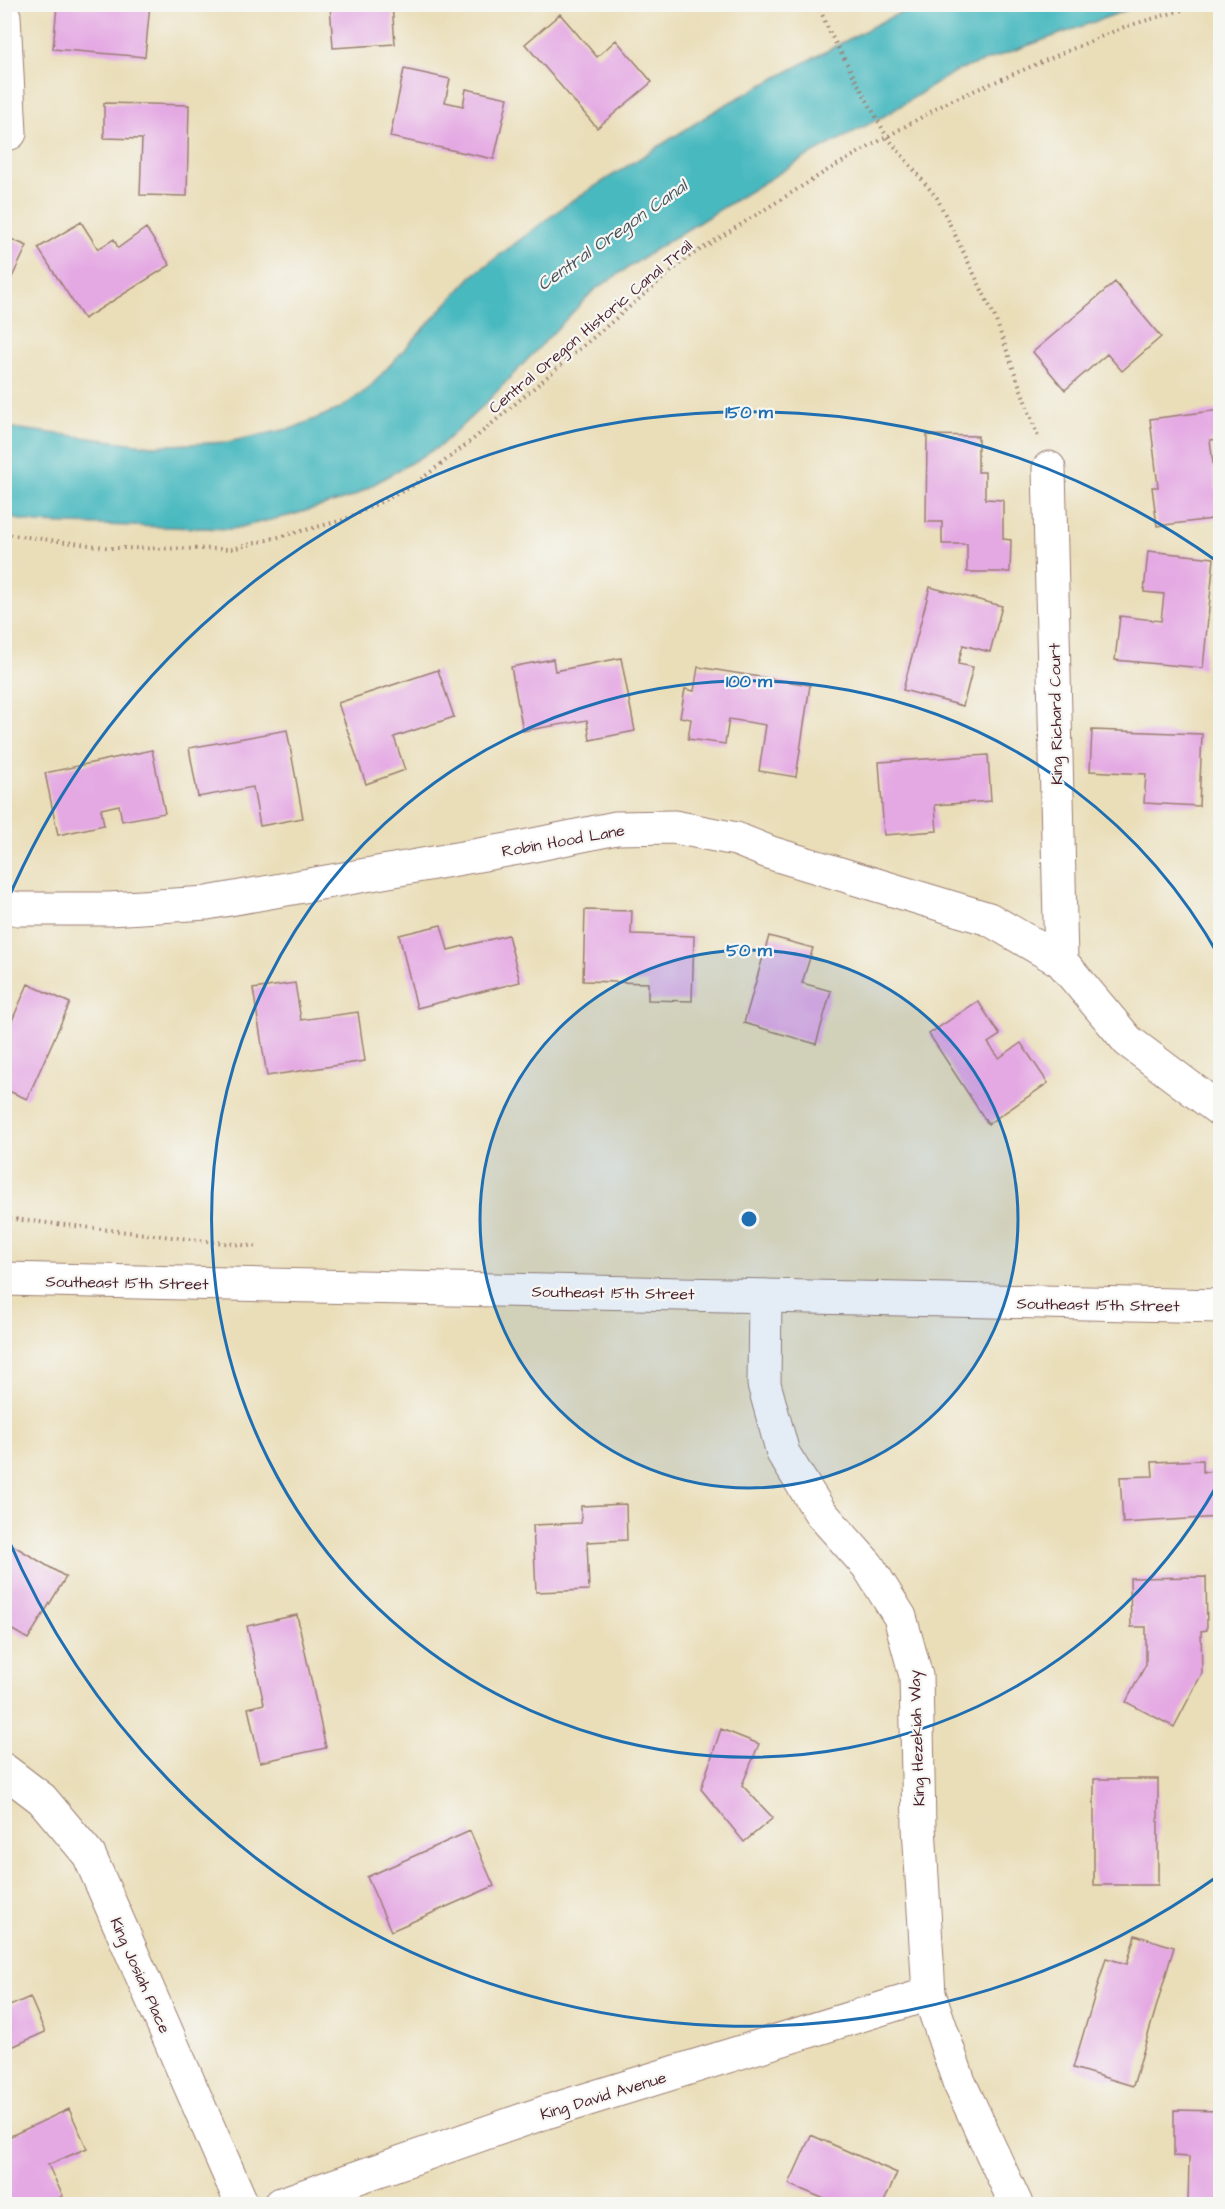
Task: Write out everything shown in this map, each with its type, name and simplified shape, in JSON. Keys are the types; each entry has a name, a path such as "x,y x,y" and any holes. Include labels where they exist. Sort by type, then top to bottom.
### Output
{"street":[{"path":"4,16 10,133"},
{"name":"King Richard Court","path":"1049,468 1061,961"},
{"name":"Robin Hood Lane","path":"4,906 18,909 109,909 207,903 524,847 616,828 674,828 736,839 771,853 989,919 1061,961 1128,1041 1221,1110"},
{"name":"Southeast 15th Street","path":"4,1280 1221,1306"},
{"name":"King Hezekiah Way","path":"765,1296 764,1384 783,1453 820,1512 868,1566 900,1617 916,1676 919,1827 929,1994 958,2082 1016,2205"},
{"name":"King Josiah Place","path":"4,1770 42,1799 89,1856 242,2205"},
{"name":"King David Avenue","path":"281,2205 543,2113 929,1994"}],"path":[{"path":"818,4 829,31 887,137 937,198 994,315 1049,468"},
{"name":"Central Oregon Historic Canal Trail","path":"4,534 112,548 232,549 344,520 420,480 476,437 687,258 887,137 950,101 1124,27 1203,4"},
{"path":"4,1218 269,1249"}],"water":[{"name":"Central Oregon Canal","path":"919,4 1141,5 954,72 886,115 802,159 667,242 594,290 483,406 440,446 352,497 292,515 232,529 37,523 5,517 5,427 152,446 228,442 293,428 339,409 368,389 472,276 570,202 723,106"}],"building":[{"path":"101,4 150,4 145,57 53,49 57,5 101,8"},
{"path":"330,4 392,4 395,44 333,48"},
{"path":"560,14 597,57 616,40 652,82 597,128 525,44"},
{"path":"404,69 450,79 445,102 463,106 466,89 508,98 494,159 390,137"},
{"path":"104,103 189,105 187,196 140,195 142,139 104,138"},
{"path":"81,222 98,249 114,239 118,248 146,228 170,265 84,319 38,248"},
{"path":"4,236 27,246 4,294"},
{"path":"1115,282 1161,337 1122,371 1107,354 1065,390 1033,352"},
{"path":"1220,410 1220,439 1210,440 1220,518 1157,526 1152,487 1158,487 1150,419"},
{"path":"927,435 978,436 978,472 985,472 985,499 1003,500 1003,539 1011,540 1010,572 967,572 967,544 942,544 942,522 926,522"},
{"path":"1148,551 1214,558 1203,668 1115,660 1120,616 1161,621 1164,594 1144,592"},
{"path":"930,587 1002,606 990,652 963,645 958,664 973,667 963,706 903,690"},
{"path":"621,658 635,731 590,740 587,720 523,731 511,667 553,659 555,671"},
{"path":"698,667 810,685 796,777 759,771 766,725 729,719 725,744 688,739 691,719 680,717 685,689 694,691"},
{"path":"438,670 454,717 394,737 405,770 366,784 338,703"},
{"path":"287,730 303,818 260,826 253,787 198,797 189,748"},
{"path":"1092,730 1202,734 1199,806 1144,803 1146,774 1090,771"},
{"path":"152,750 165,813 122,821 119,805 101,809 104,825 58,835 45,773"},
{"path":"988,755 991,801 935,805 937,831 884,835 879,762"},
{"path":"585,910 632,911 631,934 694,936 692,1001 648,1000 648,983 583,981"},
{"path":"441,925 448,950 508,935 520,982 417,1008 399,935"},
{"path":"769,936 813,948 802,983 831,991 816,1044 744,1023"},
{"path":"295,983 301,1020 358,1012 365,1061 267,1076 253,989"},
{"path":"28,984 70,1003 27,1099 4,1089 4,1031 7,1032"},
{"path":"978,1001 1000,1035 988,1043 999,1058 1021,1043 1048,1083 988,1124 929,1034"},
{"path":"1203,1460 1203,1472 1220,1471 1220,1517 1123,1523 1120,1477 1153,1476 1152,1462"},
{"path":"626,1504 627,1540 587,1542 589,1590 536,1592 533,1525 581,1523 581,1506"},
{"path":"4,1540 66,1577 28,1639 4,1625"},
{"path":"1206,1577 1207,1630 1201,1631 1202,1673 1174,1727 1126,1702 1146,1664 1146,1627 1131,1627 1130,1578"},
{"path":"297,1615 326,1748 260,1762 248,1708 264,1704 247,1626"},
{"path":"721,1729 759,1744 742,1785 773,1818 744,1842 701,1789"},
{"path":"1094,1779 1158,1779 1158,1885 1094,1885"},
{"path":"470,1831 494,1886 391,1931 367,1877"},
{"path":"1135,1935 1174,1947 1133,2086 1073,2068 1106,1958 1127,1964"},
{"path":"30,1997 45,2032 5,2050 5,2008"},
{"path":"69,2109 87,2148 48,2165 63,2196 46,2204 4,2204 4,2139"},
{"path":"1174,2110 1220,2111 1220,2204 1188,2204 1189,2157 1174,2156"},
{"path":"811,2135 897,2173 883,2204 836,2204 789,2184"}]}
